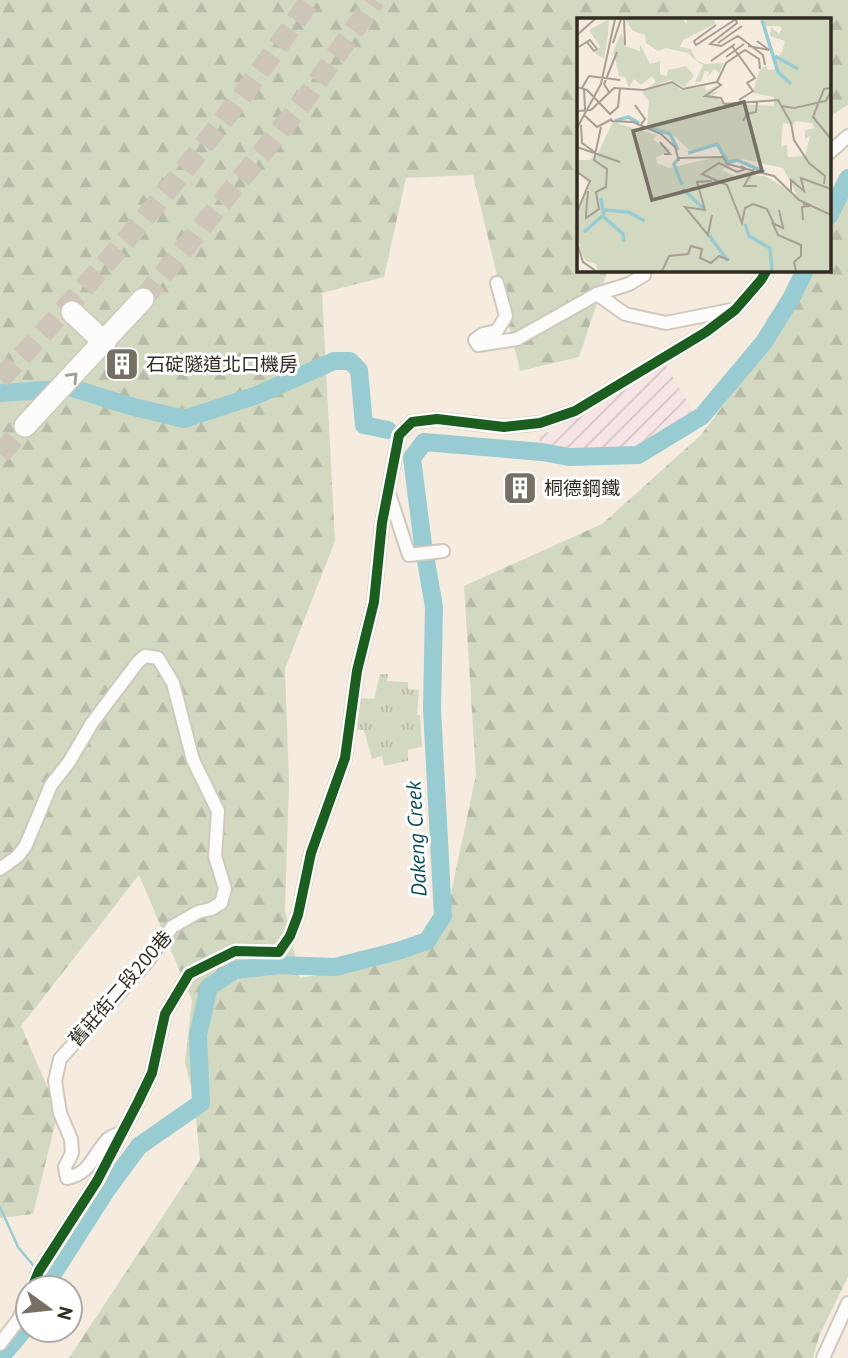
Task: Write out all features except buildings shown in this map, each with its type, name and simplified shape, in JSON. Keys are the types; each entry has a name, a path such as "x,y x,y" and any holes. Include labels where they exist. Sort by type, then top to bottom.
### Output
{"highway":[{"path":"25,426 105,343 143,299"},
{"path":"72,312 105,343"}],"street":[{"path":"830,152 848,136"},
{"path":"38,1274 97,1181 152,1073 165,1014 189,974 235,951 279,952 290,936 298,915 311,853 345,758 357,671 374,602 382,523 399,435 412,422 437,419 504,427 540,423 575,411 706,332 735,310 766,271"},
{"path":"497,283 506,316 497,331 475,340 478,345 517,339 597,294 629,284 644,275"},
{"path":"597,294 625,314 666,323 735,310"},
{"path":"388,490 409,555 443,551"},
{"name":"舊莊街二段200巷","path":"0,869 18,856 26,845 51,785 92,723 145,656 158,658 173,682 193,760 218,811 215,856 225,890 221,902 211,909 198,912 172,927 146,964 60,1059 55,1081 60,1113 71,1139 72,1153 65,1167 67,1178 76,1177 87,1169 108,1138 122,1132"},
{"path":"823,1358 848,1303"},
{"path":"0,1344 14,1326"}],"shaded area":[{"path":"666,365 692,410 683,422 652,443 626,451 596,455 545,450 536,434 549,432 585,414"}],"green space":[{"path":"0,0 848,0 848,105 830,116 830,18 577,18 577,271 608,271 579,357 520,371 473,175 406,178 384,277 322,293 335,541 285,669 289,782 285,910 300,978 397,960 446,917 476,775 464,586 602,524 701,435 753,366 803,271 830,271 830,214 848,171 848,1277 819,1336 813,1358 69,1358 78,1344 84,1344 84,1335 200,1160 194,1099 185,1062 192,1000 139,875 21,1026 58,1112 33,1214 0,1218"},
{"path":"380,674 388,674 387,681 408,682 408,689 419,690 417,715 420,715 422,747 408,750 408,761 384,766 382,756 372,759 364,730 357,730 359,698 374,699"}],"waterway":[{"name":"Dakeng Creek","path":"830,214 848,178"},
{"name":"Dakeng Creek","path":"423,545 412,458 424,442 542,452 569,457 638,455 702,416 764,342 805,271"},
{"path":"72,388 184,419 257,395 334,361 350,361 359,370 364,425 388,430"},
{"path":"0,393 46,390"},
{"name":"Dakeng Creek","path":"53,1274 106,1191 139,1146 201,1103 198,1035 209,987 235,970 280,965 335,967 398,951 427,941 443,916 432,709 434,607 426,561"},
{"path":"0,1207 18,1247 33,1265"},
{"name":"Dakeng Creek","path":"0,1358 14,1341"}],"tunnel":[{"path":"0,379 83,289 163,196 239,100 310,0"},
{"path":"143,299 301,105 375,0"},
{"path":"0,454 25,426"}],"cycle path":[{"path":"38,1274 97,1181 138,1102 152,1073 165,1014 189,974 235,951 279,952 290,936 298,915 311,853 345,758 357,671 374,602 382,523 399,435 412,422 437,419 504,427 540,423 575,411 706,332 735,310 766,271"}],"place":[{"name":"石碇隧道北口機房","path":"122,364"},
{"name":"桐德鋼鐵","path":"520,488"}]}
